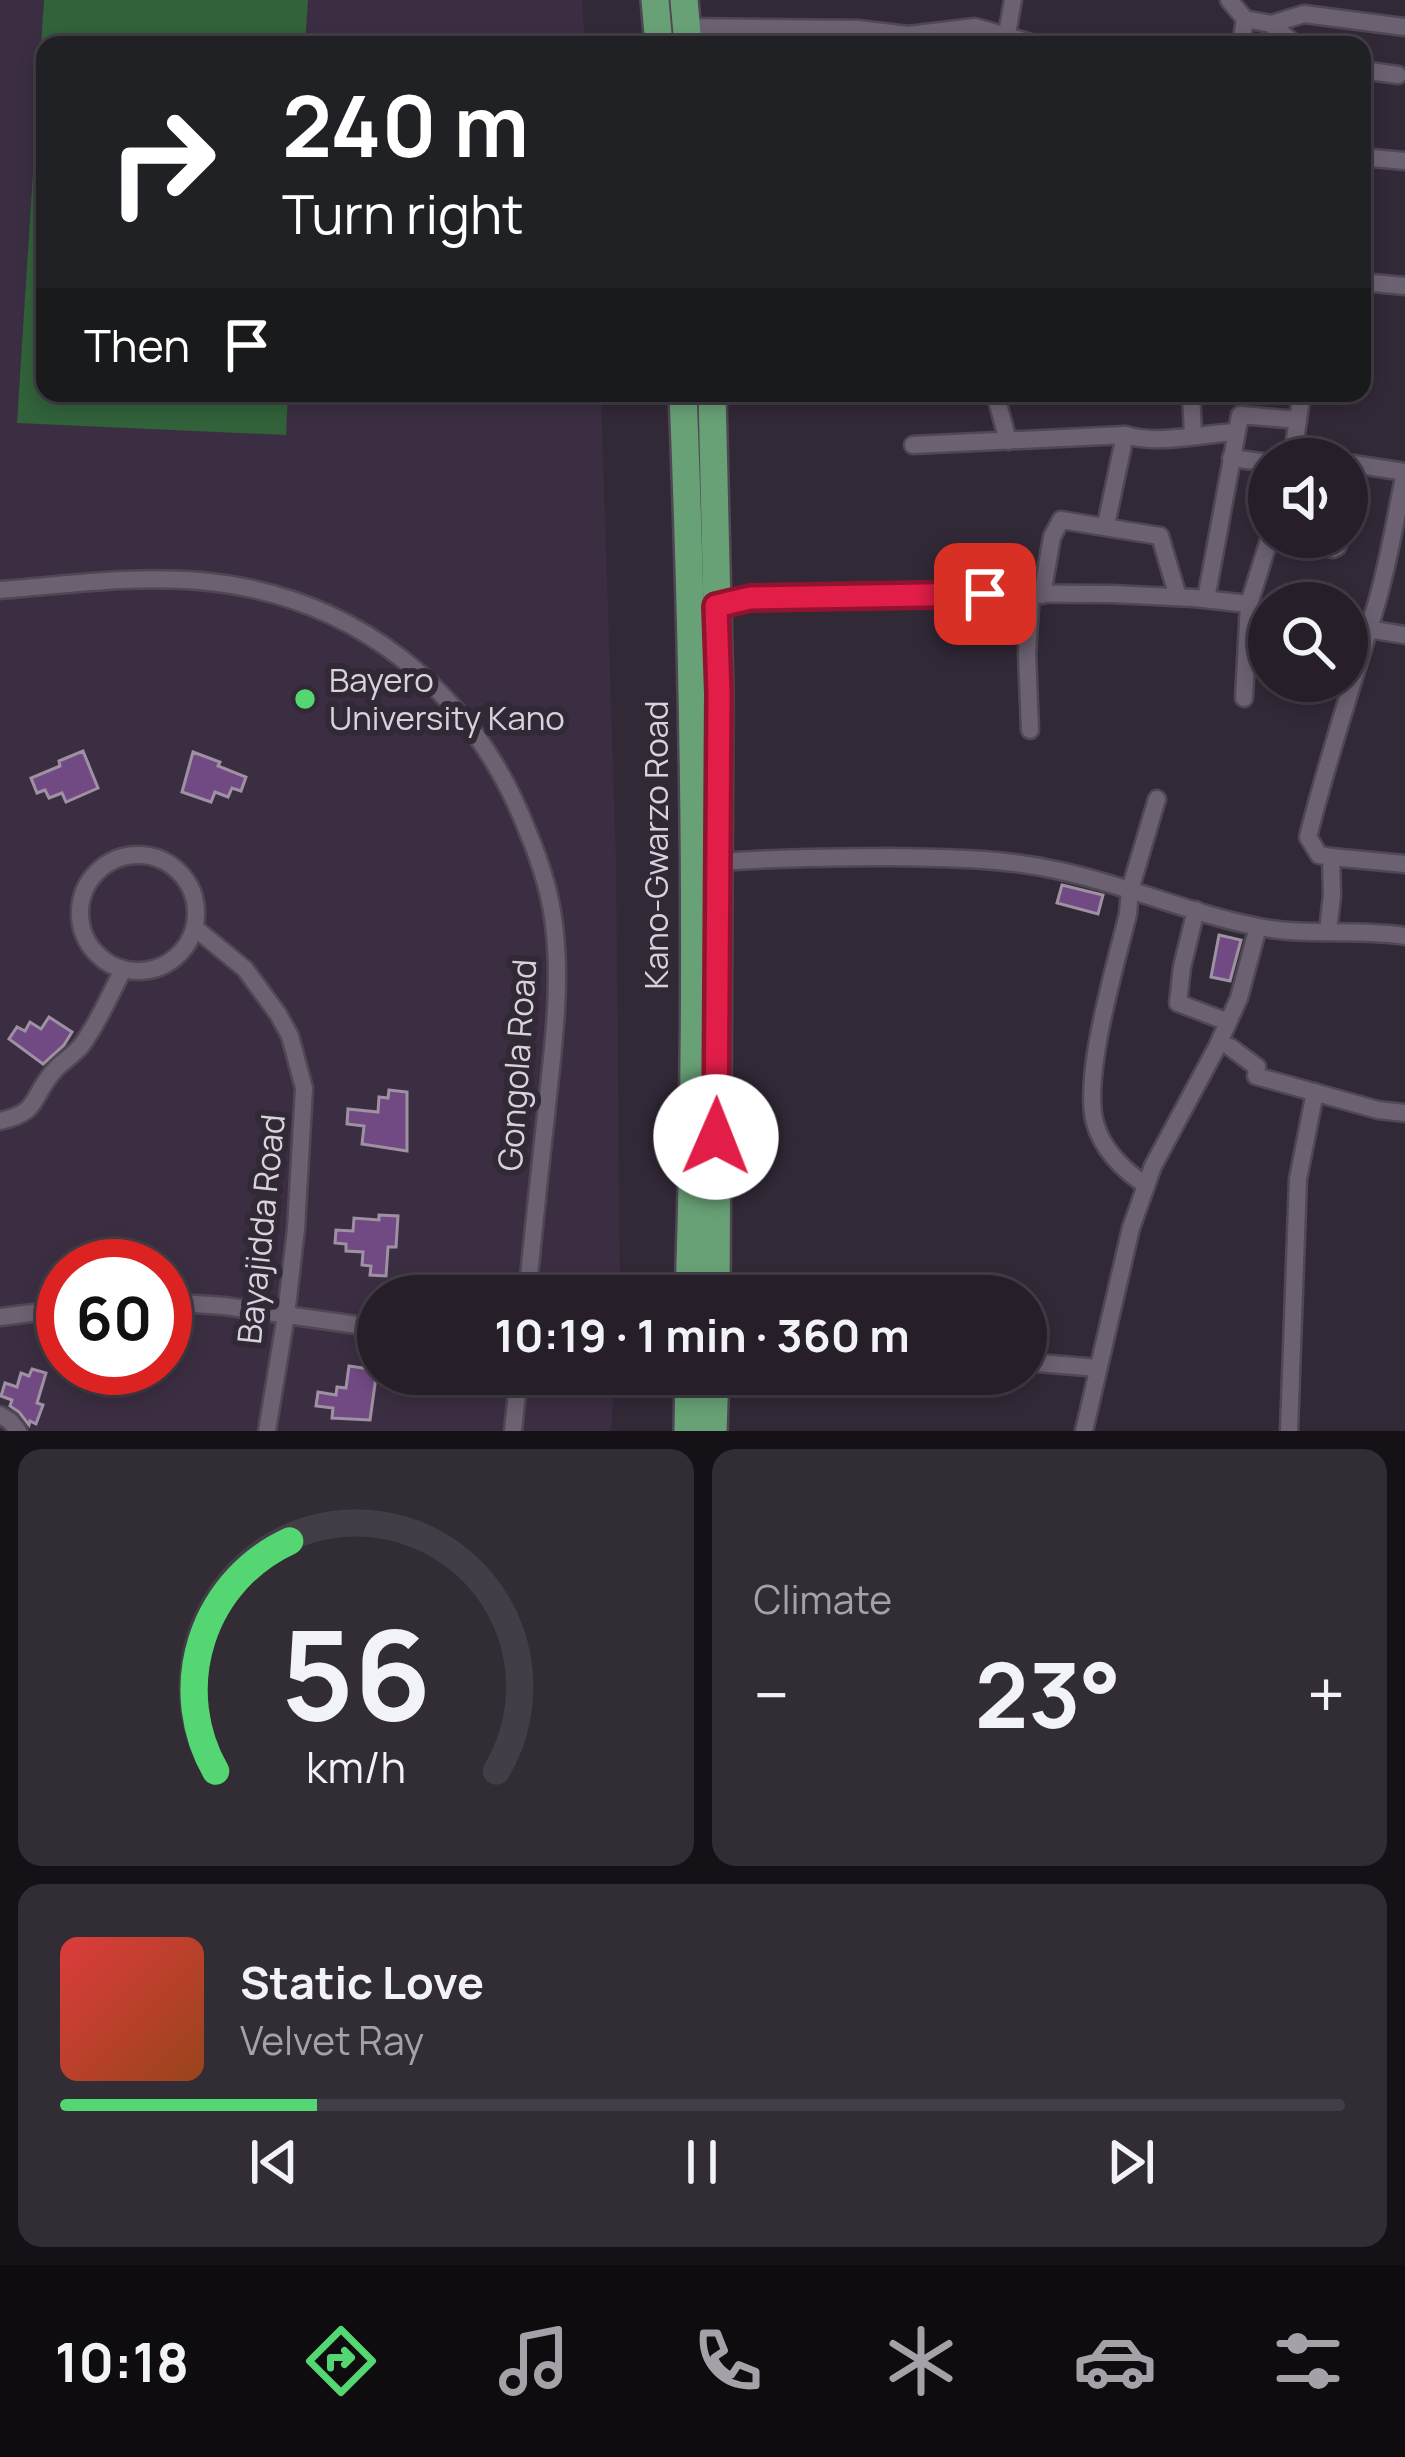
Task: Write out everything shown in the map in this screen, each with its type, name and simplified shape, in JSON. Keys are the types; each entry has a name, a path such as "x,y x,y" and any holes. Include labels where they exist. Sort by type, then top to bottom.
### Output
{"main road":[{"path":"655,0 657,36"},
{"name":"Kano-Gwarzo Road","path":"682,402 691,666 689,1275"},
{"path":"712,402 719,694 716,1275"},
{"path":"688,1431 689,1395"},
{"path":"713,1431 714,1395"}],"street":[{"path":"1007,34 1013,0"},
{"path":"1228,0 1245,19 1279,22 1304,14 1405,27"},
{"path":"1279,22 1287,0"},
{"path":"1242,36 1245,19"},
{"path":"1279,22 1289,36"},
{"path":"686,24 908,35 975,27 1013,36"},
{"path":"1371,71 1398,75"},
{"path":"1371,158 1405,160"},
{"path":"1371,283 1405,286"},
{"path":"997,402 1008,441"},
{"path":"1191,402 1193,434"},
{"path":"1295,438 1301,402"},
{"path":"1206,599 1235,432 1243,413 1298,419"},
{"path":"913,445 1235,432"},
{"path":"1106,525 1125,435"},
{"path":"1231,458 1248,460"},
{"path":"1368,467 1405,473 1401,518 1368,629 1405,634"},
{"path":"1030,730 1027,653 1036,595 1061,520 1160,536 1178,597"},
{"name":"Gongola Road","path":"0,590 155,579 201,581 288,598 373,636 407,661 446,696 482,742 505,778 536,850 555,934 555,1024 529,1275"},
{"path":"716,606 750,598 939,592 1178,597 1248,604"},
{"path":"1244,698 1248,623"},
{"path":"1346,702 1309,837 1318,855 1405,865"},
{"path":"1146,1186 1104,1146 1094,1122 1091,1095 1130,890 1157,799"},
{"path":"145,855 179,872 190,888 195,928 175,958 159,968 123,970 91,949 82,932 82,893 107,863 145,855"},
{"path":"718,862 808,856 986,859 1063,871 1258,927 1405,936"},
{"path":"1328,931 1330,857"},
{"path":"1196,910 1178,1003 1228,1022"},
{"path":"1084,1431 1131,1228 1169,1133 1228,1022 1258,927"},
{"name":"Bayajidda Road","path":"195,928 244,969 262,992 290,1036 304,1088 286,1316 267,1431"},
{"path":"0,1121 20,1117 34,1105 56,1068 80,1047 123,970"},
{"path":"1230,1047 1257,1067 1256,1076 1405,1113"},
{"path":"1288,1431 1298,1179 1315,1092"},
{"path":"192,1305 357,1325"},
{"path":"0,1317 36,1312"},
{"path":"1047,1363 1098,1368"},
{"path":"513,1431 517,1395"},
{"path":"0,1415 18,1431"}],"shaded area":[{"name":"Bayero University Kano","path":"0,0 582,0 584,36 36,36 36,402 601,402 616,861 620,1275 357,1275 357,1395 614,1395 611,1431 0,1431"}],"green space":[{"path":"44,0 308,0 306,36 42,36"},
{"path":"36,125 36,402 288,402 286,435 17,423"}],"building":[{"path":"83,751 98,788 66,802 62,793 49,798 45,790 37,793 31,778"},
{"path":"193,752 246,777 241,791 232,788 228,797 215,792 211,802 182,792"},
{"path":"1062,885 1103,895 1098,914 1057,903"},
{"path":"1219,935 1241,940 1230,981 1211,977"},
{"path":"49,1017 72,1032 43,1064 9,1039 17,1027 25,1031 30,1022 41,1029"},
{"path":"389,1090 407,1092 407,1151 362,1144 364,1126 347,1124 348,1109 378,1112 379,1097 388,1098"},
{"path":"379,1215 398,1216 396,1247 388,1247 386,1275 370,1275 371,1266 362,1265 363,1252 346,1251 346,1244 335,1243 336,1230 353,1231 354,1218 379,1220"},
{"path":"349,1366 357,1367 357,1395 374,1395 370,1420 332,1418 333,1408 316,1406 318,1392 336,1395 337,1387 346,1388"},
{"path":"36,1370 37,1403 43,1405 36,1424 30,1421 29,1425 10,1406 12,1400 1,1396 5,1383 17,1387 21,1373 29,1376"}],"place":[{"name":"Bayero University Kano","path":"305,699"}],"route":[{"path":"716,1137 716,606 750,598 985,594"}]}
